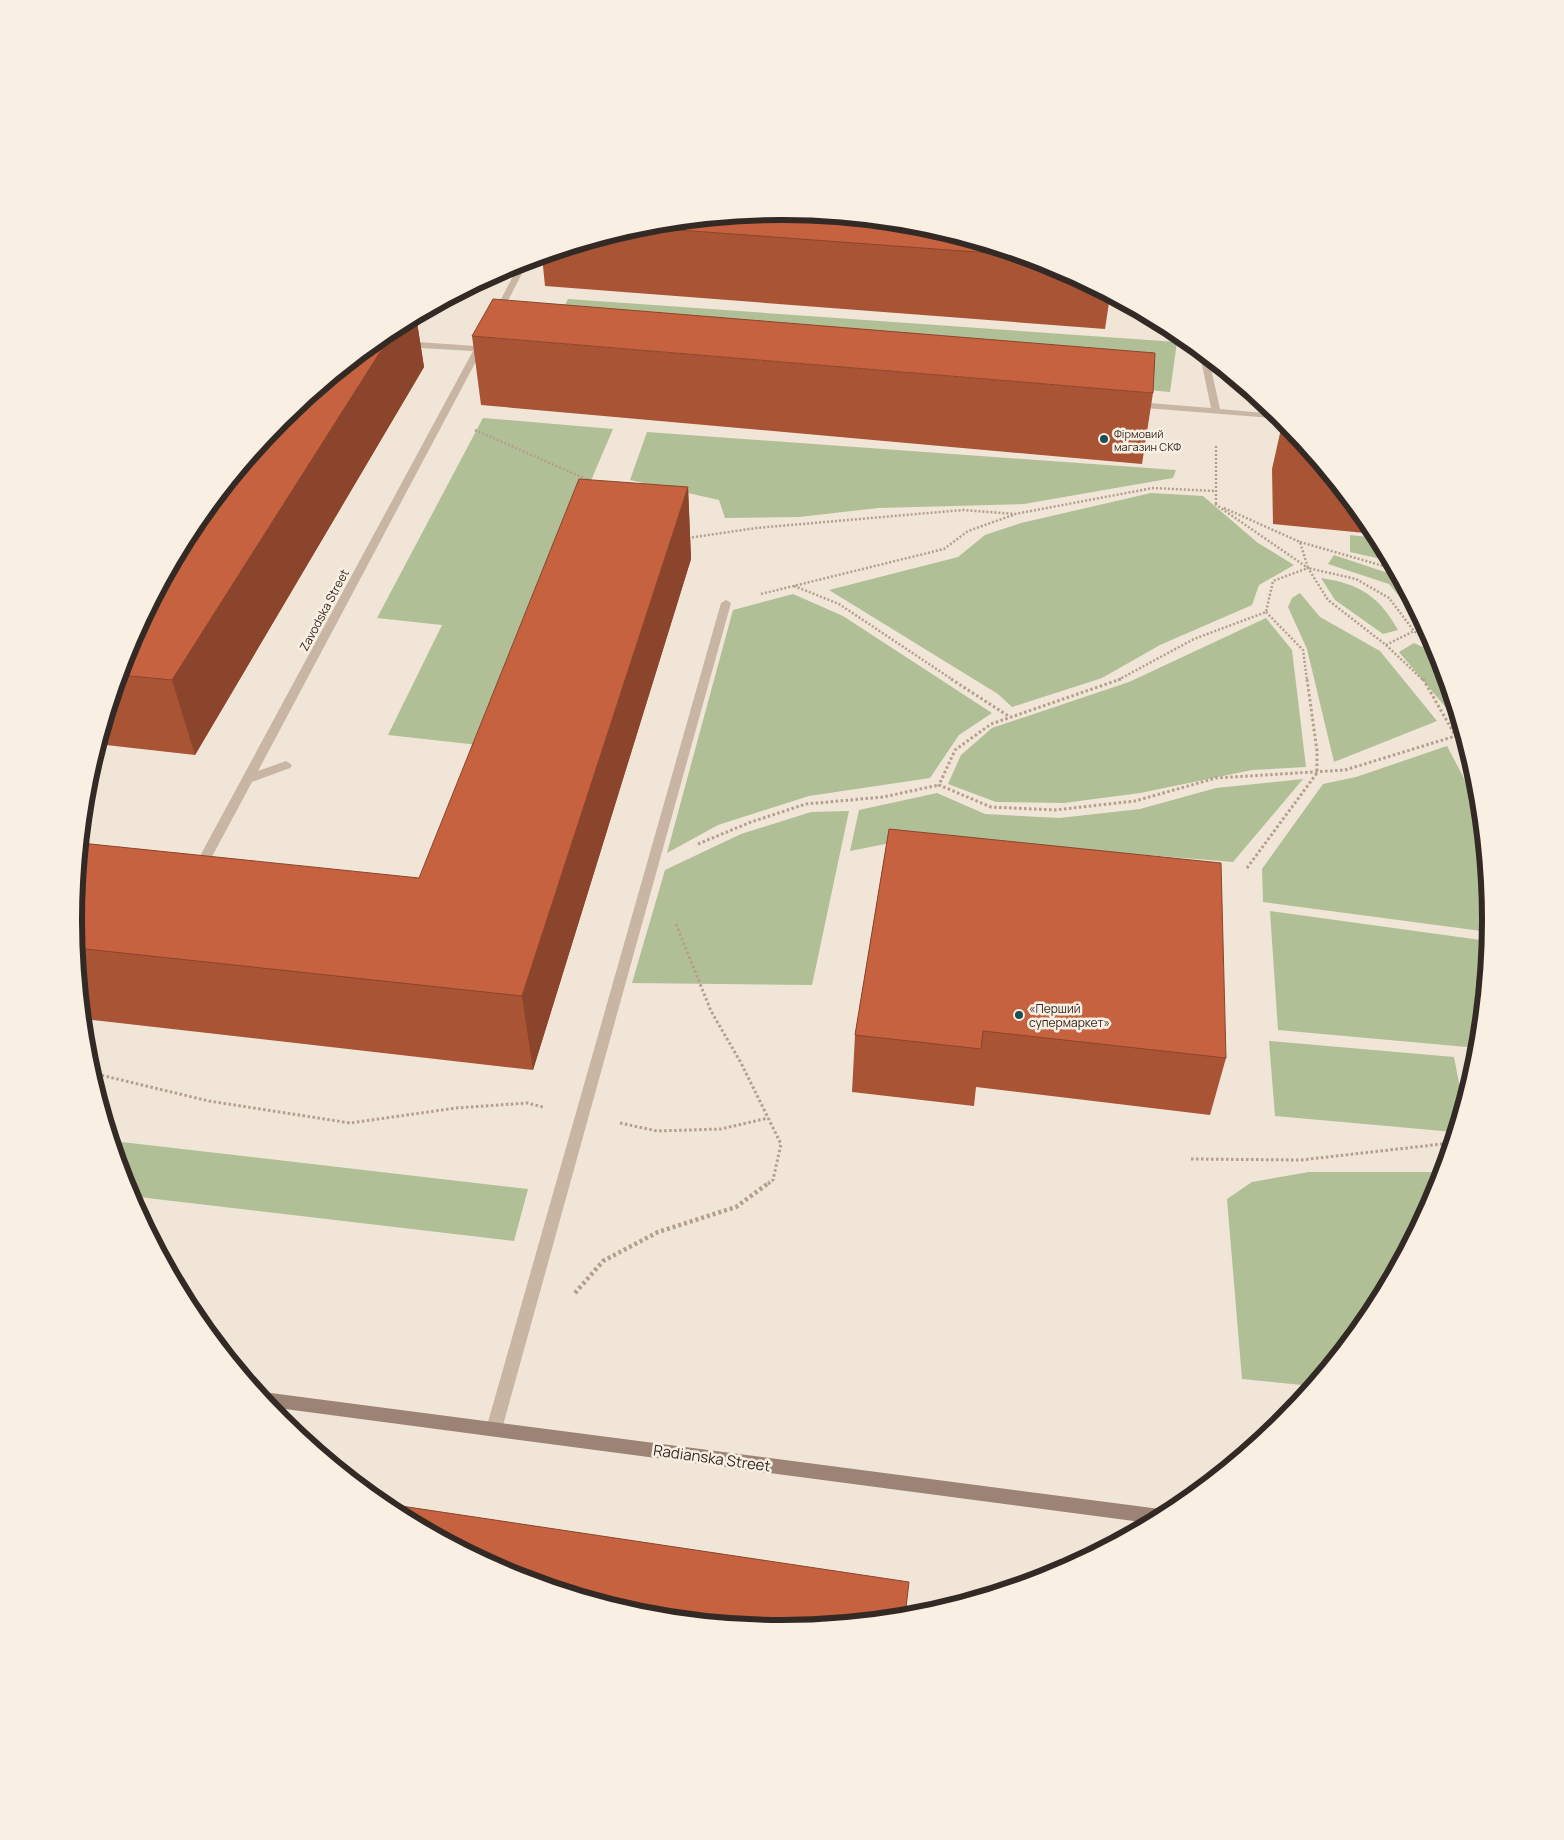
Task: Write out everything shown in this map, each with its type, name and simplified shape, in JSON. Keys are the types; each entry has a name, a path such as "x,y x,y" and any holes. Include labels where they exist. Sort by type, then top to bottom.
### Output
{"main road":[{"name":"Radianska Street","path":"274,1400 1149,1516"}],"lane":[{"name":"Zavodska Street","path":"185,860 204,861 519,272"},
{"path":"394,343 497,351"},
{"path":"1206,363 1216,412"},
{"path":"1128,404 1267,416"},
{"path":"494,1429 726,603"},
{"path":"248,779 286,765"}],"path":[{"path":"1215,504 1216,412"},
{"path":"442,415 596,484"},
{"path":"726,603 944,549 968,531 1015,514 1153,488 1215,491"},
{"path":"1215,504 1300,542 1386,567"},
{"path":"1215,504 1308,568 1356,579 1389,598 1414,631 1420,636"},
{"path":"685,539 756,528 963,510 1015,514"},
{"path":"1300,542 1308,568 1328,600 1386,645 1422,678 1458,738"},
{"path":"1266,612 1273,581 1308,568"},
{"path":"791,586 805,589 845,608 968,691 1011,717"},
{"path":"939,785 955,750 991,724 1122,679 1194,639 1266,612"},
{"path":"1247,868 1316,774 1317,751 1303,650 1266,612"},
{"path":"1386,645 1414,631"},
{"path":"574,1295 603,1261 658,1232 736,1207 773,1180 781,1144 741,1063 711,1011 652,870 687,849 751,822 806,804 883,796 939,785 991,807 1055,810 1135,802 1216,778 1316,774 1345,770 1456,735"},
{"path":"100,1075 209,1101 350,1123 456,1108 527,1103 657,1131 721,1129 768,1118"},
{"path":"1191,1160 1301,1160 1415,1145 1445,1143"}],"green space":[{"path":"568,299 1177,342 1170,392 549,336"},
{"path":"483,418 613,429 478,745 388,735 442,625 377,618"},
{"path":"647,432 1176,470 1173,478 1024,504 878,508 799,517 725,518 719,500 630,480"},
{"path":"1151,493 1203,496 1258,543 1294,565 1259,585 1252,605 1160,645 1102,678 1012,707 998,694 829,590 958,557 985,535 1021,523"},
{"path":"1350,535 1368,537 1381,559 1350,552"},
{"path":"1334,555 1390,574 1405,603 1389,584 1328,564"},
{"path":"1321,578 1357,588 1376,600 1398,630 1383,634 1335,600"},
{"path":"1300,593 1320,617 1380,651 1437,721 1334,762 1307,649 1288,607 1292,598"},
{"path":"793,594 843,616 992,713 959,735 930,778 809,796 718,825 667,853 733,610"},
{"path":"1266,618 1292,650 1306,767 1252,770 1140,793 1064,803 996,802 948,784 961,755 992,728 1129,682"},
{"path":"1414,643 1426,649 1449,711 1399,652"},
{"path":"1447,746 1469,787 1476,829 1480,874 1482,931 1263,902 1262,869 1323,784 1356,777"},
{"path":"1303,779 1233,862 921,837 850,851 859,810 937,793 985,814 1059,818 1140,809 1216,788"},
{"path":"849,811 812,985 632,983 665,870 741,834 811,812"},
{"path":"1270,911 1481,940 1476,1011 1470,1047 1278,1030"},
{"path":"1269,1041 1454,1057 1460,1090 1448,1131 1275,1116"},
{"path":"119,1142 528,1189 514,1241 140,1197"},
{"path":"1309,1172 1434,1172 1409,1229 1388,1270 1364,1309 1337,1346 1304,1385 1242,1379 1227,1199 1252,1182"}],"building":[{"path":"782,220 828,222 873,226 918,234 963,244 992,253 671,229 736,222"},
{"path":"493,299 1155,353 1153,393 472,336"},
{"path":"386,343 172,680 127,676 155,611 176,570 200,531 227,494 287,425 356,365"},
{"path":"579,479 688,487 522,996 83,949 82,920 87,844 419,878"},
{"path":"889,829 1221,863 1226,1058 983,1031 981,1049 855,1035"},
{"path":"399,1506 909,1582 906,1608 873,1614 782,1620 691,1614 601,1596 557,1582 514,1566 473,1547 432,1526"}],"place":[{"name":"Фірмовий магазин СКФ","path":"1104,439"},
{"name":"«Перший супермаркет»","path":"1019,1015"}]}
